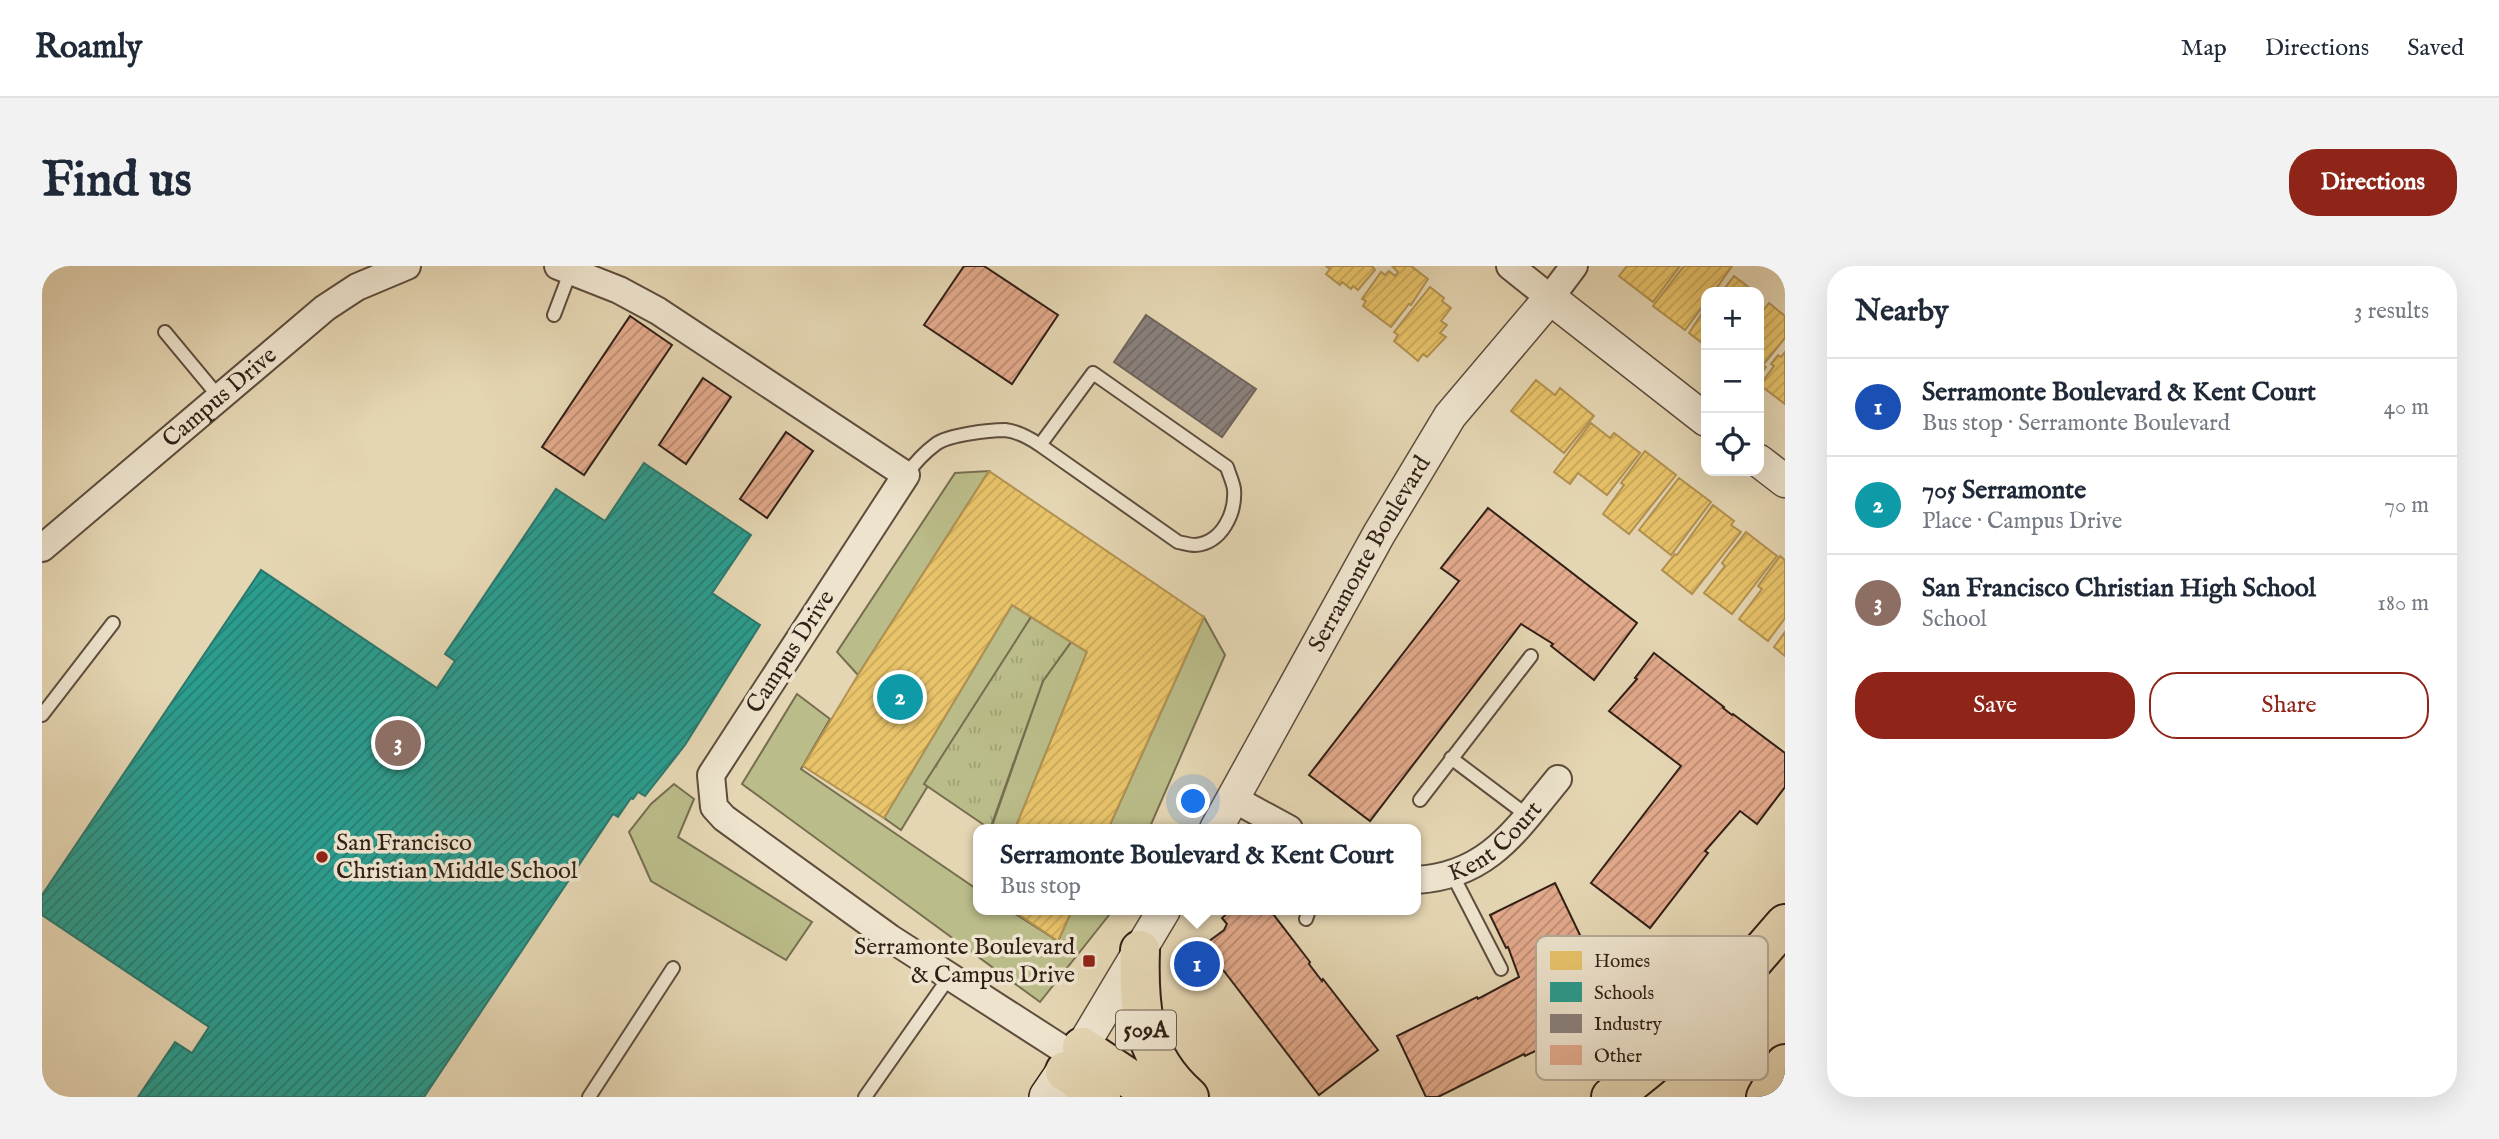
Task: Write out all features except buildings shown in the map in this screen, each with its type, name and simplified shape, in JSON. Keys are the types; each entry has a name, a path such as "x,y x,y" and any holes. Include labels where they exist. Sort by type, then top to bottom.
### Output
{"highway":[{"path":"1768,943 1785,924"},
{"name":"509A","path":"1140,950 1141,999 1148,1038 1163,1070 1189,1097"},
{"path":"1766,1097 1785,1064"},
{"name":"509A","path":"1068,1068 1157,1097"},
{"path":"1068,1068 1101,1097"},
{"path":"1611,1097 1634,1080"}],"street":[{"name":"Campus Drive","path":"42,548 340,296 374,278 407,266"},
{"path":"1510,266 1701,416"},
{"path":"1550,298 1574,266"},
{"path":"564,268 619,289 658,311 906,475"},
{"name":"Serramonte Boulevard","path":"1219,824 1379,534 1448,420 1550,298"},
{"path":"1764,465 1785,481"},
{"name":"Campus Drive","path":"906,475 711,775 712,800 714,807 724,818 890,937 950,976 1068,1068"},
{"name":"Kent Court","path":"1421,879 1452,874 1488,857 1503,844 1558,779"},
{"path":"1234,799 1280,824"},
{"path":"1068,1068 1107,1009 1161,915"}],"lane":[{"path":"554,315 564,268"},
{"path":"165,332 219,397"},
{"path":"906,475 938,442 1007,430 1032,439 1040,445 1178,542 1195,545 1213,539 1225,527 1232,510 1234,489 1227,467 1093,373 1040,445"},
{"path":"42,715 113,623"},
{"path":"1420,800 1531,656"},
{"path":"1451,758 1528,816"},
{"path":"1452,874 1501,969"},
{"path":"589,1097 673,968"},
{"path":"865,1097 950,976"}],"green space":[{"path":"989,471 858,675 837,652 955,473"},
{"path":"1012,605 1031,617 901,830 884,818"},
{"path":"1031,617 1071,642 1043,681 992,824 983,824 924,784"},
{"path":"1204,617 1225,655 1151,824 1110,824"},
{"path":"1071,642 1087,652 1017,824 993,824 1043,681"},
{"path":"797,694 830,719 801,769 973,887 973,915 1017,915 1058,941 1070,915 1109,915 1040,1002 742,784"},
{"path":"674,784 694,799 678,837 812,922 786,960 651,881 629,832 651,804"}],"place":[{"name":"705 Serramonte","path":"900,697"},
{"name":"San Francisco Christian High School","path":"398,743"},
{"name":"San Francisco Christian Middle School","path":"322,857"},
{"name":"Serramonte Boulevard & Campus Drive","path":"1089,961"},
{"name":"Serramonte Boulevard & Kent Court","path":"1197,964"}]}
